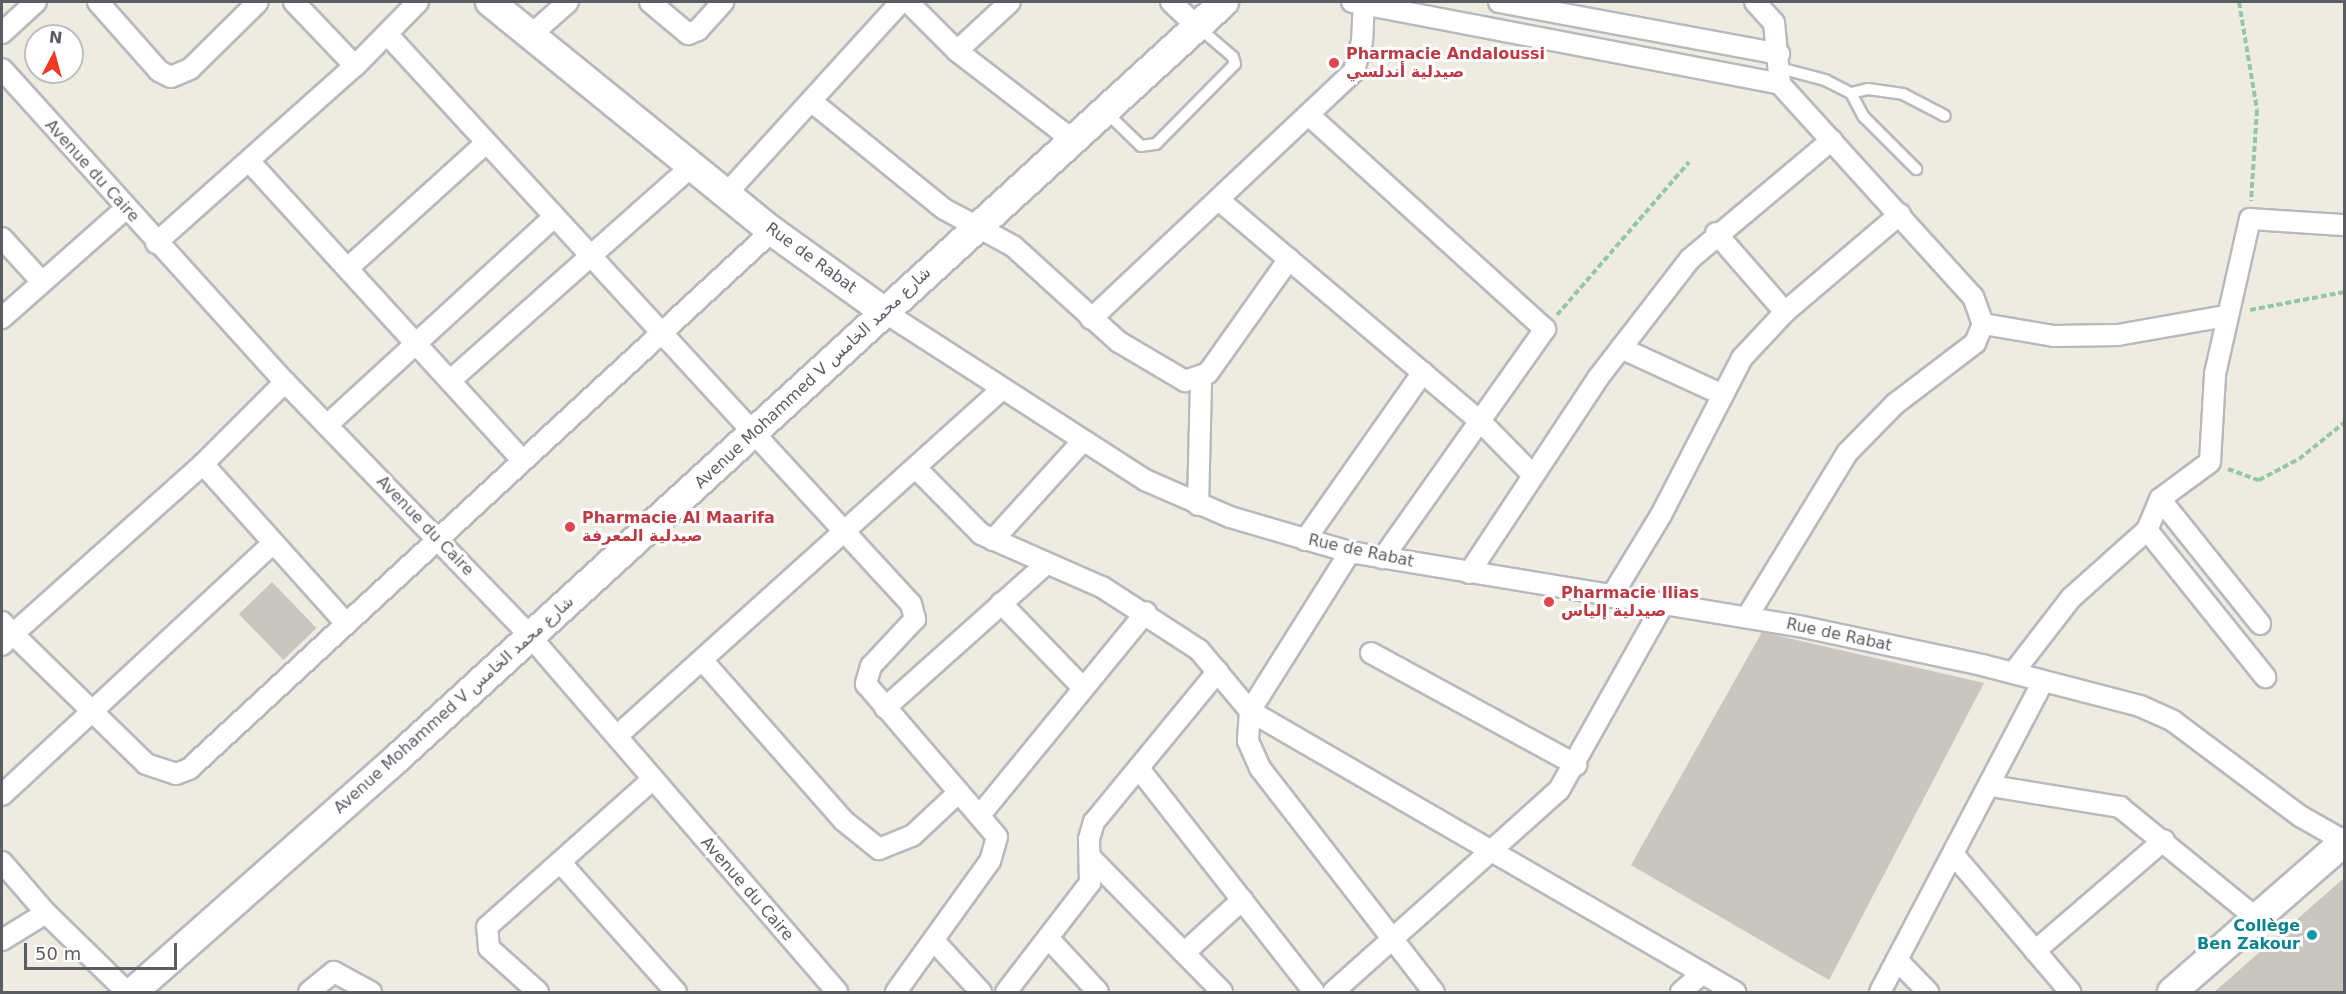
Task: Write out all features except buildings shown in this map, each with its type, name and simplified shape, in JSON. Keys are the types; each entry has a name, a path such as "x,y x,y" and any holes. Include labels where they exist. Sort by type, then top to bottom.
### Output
{"main road":[{"name":"Rue de Rabat","path":"490,2 772,231 886,313"},
{"name":"Avenue Mohammed V شارع محمد الخامس","path":"133,993 886,313 1070,138 1211,9"},
{"path":"2172,993 2344,841"}],"street":[{"path":"2,33 36,2"},
{"path":"98,2 159,71 171,77 190,69 258,2"},
{"path":"294,2 355,66"},
{"path":"156,243 355,66 418,2"},
{"path":"532,34 568,2"},
{"path":"650,2 688,34 723,2"},
{"path":"727,193 902,2"},
{"path":"908,2 957,51 1070,138"},
{"path":"957,51 1010,2"},
{"path":"1171,2 1211,9"},
{"path":"1499,2 1780,69"},
{"path":"1747,617 1847,453 1895,404 1975,343 1983,324 1973,297 1832,140 1780,69 1774,23 1755,2"},
{"path":"1091,319 1311,117 1356,65 1360,3 1780,69"},
{"path":"387,34 843,531 914,612 911,625 867,674 866,684 958,793 992,826 996,848 935,942 896,993"},
{"name":"Avenue du Caire","path":"2,69 125,209 285,382 530,636 837,993"},
{"path":"811,101 945,209 1013,246 1091,319 1171,375 1185,381 1201,378"},
{"path":"1311,117 1545,329 1383,558"},
{"path":"1469,573 1532,474 1621,348 1689,258 1716,233 1832,140"},
{"path":"348,268 486,143"},
{"path":"249,160 452,380 521,459"},
{"path":"452,380 693,165"},
{"path":"1219,200 1480,421 1532,474"},
{"path":"2,318 125,209"},
{"path":"1611,597 1661,516 1742,358 1785,312 1900,214"},
{"path":"327,425 554,217"},
{"path":"2013,674 2071,598 2147,530 2160,499 2210,462 2215,374 2226,316 2250,219 2344,225"},
{"path":"285,382 203,464 5,634 146,764 176,774 198,761 436,536 772,231"},
{"path":"1716,233 1785,312"},
{"path":"2,238 42,282"},
{"path":"1198,505 1201,378 1289,259"},
{"name":"Rue de Rabat","path":"886,313 1082,442 1198,505 1305,540 1350,552 1611,597 1747,617 2013,674 2140,706 2173,721 2300,816 2344,841"},
{"path":"1983,324 2054,336 2118,335 2226,316"},
{"path":"1621,348 1723,395"},
{"path":"1305,540 1423,372"},
{"path":"617,736 703,661 1000,390"},
{"path":"993,540 1082,442"},
{"path":"203,464 272,544 345,622"},
{"path":"916,468 964,519 993,540 1047,563 1146,612 1199,650 1250,711 1735,993"},
{"path":"2160,499 2260,624"},
{"path":"2147,530 2265,677"},
{"path":"2,795 272,544"},
{"path":"1350,552 1250,711 1248,741 1260,768 1434,993"},
{"path":"885,708 1047,563"},
{"path":"1001,603 1082,687"},
{"path":"1334,993 1490,851 1544,806 1576,765 1663,605"},
{"path":"980,815 1082,687 1146,612"},
{"path":"1371,653 1576,765"},
{"path":"703,661 844,821 879,849 912,836 958,793"},
{"path":"1005,993 1090,883 1089,839 1094,822 1140,770 1218,671"},
{"path":"1880,993 1991,786 2043,681"},
{"path":"1140,770 1314,993"},
{"path":"538,993 494,955 485,936 498,915 561,863 652,780"},
{"path":"1991,786 2108,802 2131,814 2256,918"},
{"path":"2035,951 2164,840"},
{"path":"1953,855 2070,993"},
{"path":"1091,858 1222,993"},
{"path":"2,862 46,913 127,993"},
{"path":"561,863 676,993"},
{"path":"1184,953 1242,900"},
{"path":"2,940 46,913"},
{"path":"1048,939 1098,993"},
{"path":"935,942 981,993"},
{"path":"1897,960 1928,993"},
{"path":"309,993 334,972 371,993"},
{"path":"1681,993 1703,973"}],"lane":[{"path":"1102,109 1141,146 1156,144 1235,64 1211,9"},
{"path":"1780,69 1825,80 1851,93 1864,117 1916,169"},
{"path":"1851,93 1868,88 1903,94 1945,116"}],"path":[{"path":"2239,2 2257,110 2250,219"},
{"path":"1545,329 1689,162"},
{"path":"2226,316 2344,292"},
{"path":"2210,462 2259,480 2299,459 2344,423"}],"place":[{"name":"Pharmacie Andaloussi صيدلية أندلسي","path":"1334,63"},
{"name":"Pharmacie Al Maarifa صيدلية المعرفة","path":"570,527"},
{"name":"Pharmacie Ilias صيدلية إلياس","path":"1549,602"},
{"name":"Collège Ben Zakour","path":"2312,935"}]}
